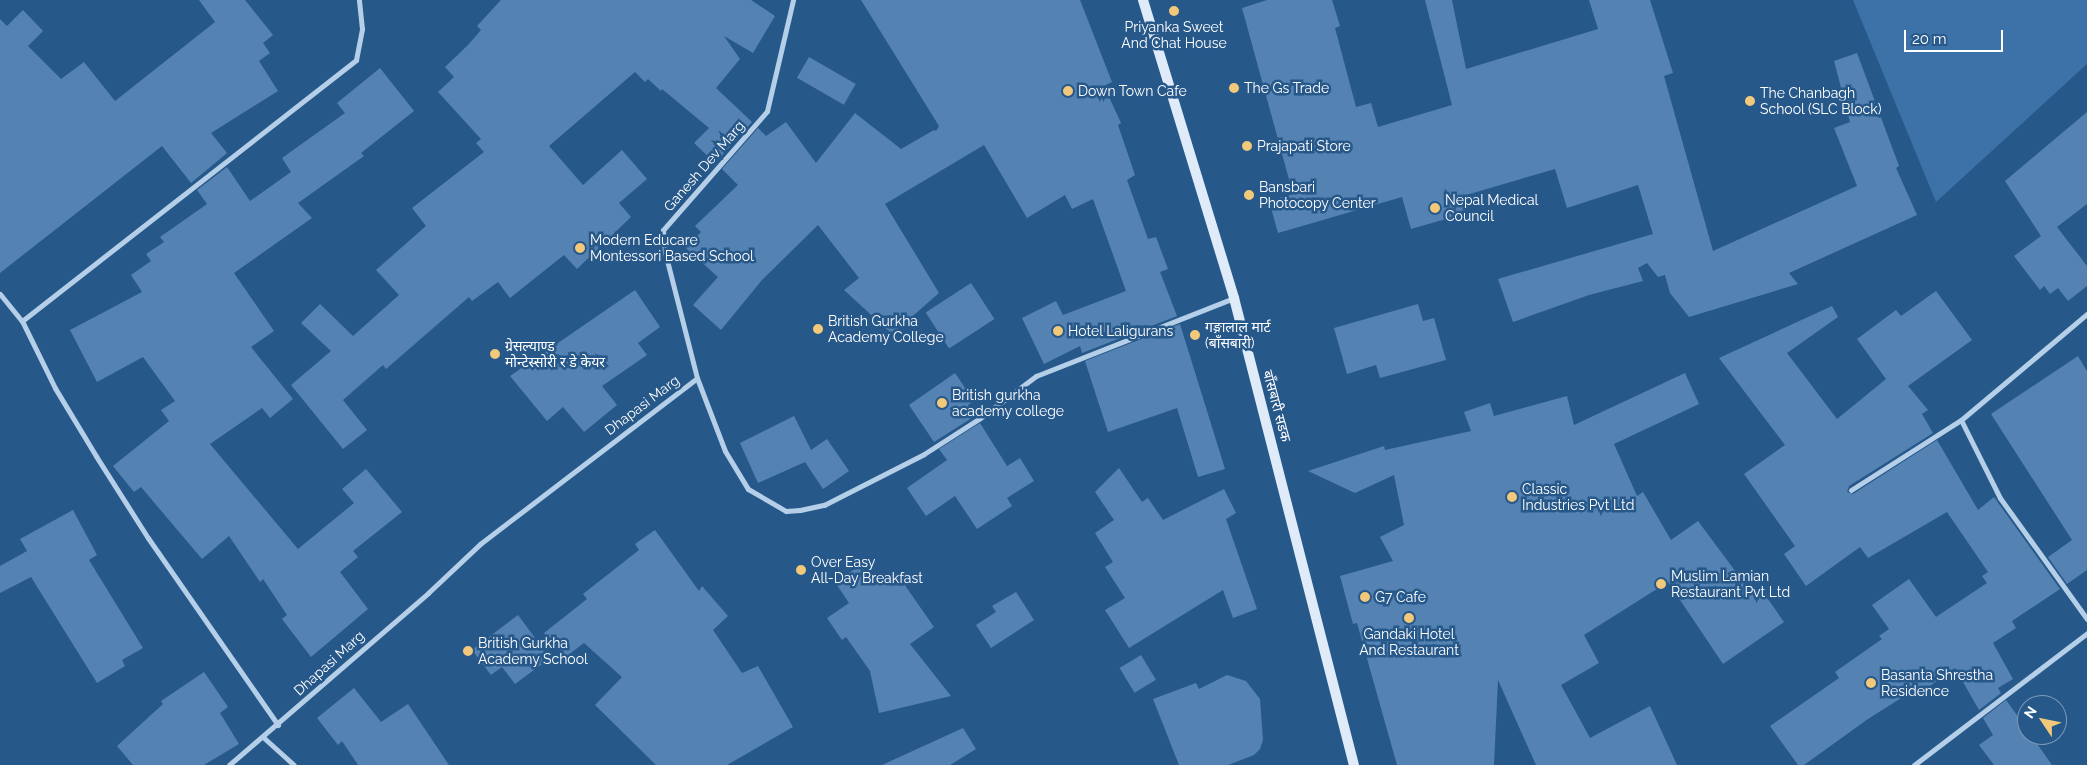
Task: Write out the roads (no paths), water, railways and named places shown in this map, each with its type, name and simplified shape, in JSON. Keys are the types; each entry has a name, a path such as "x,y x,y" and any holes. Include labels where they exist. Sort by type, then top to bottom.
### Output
{"main road":[{"name":"बाँसबारी सडक","path":"1143,0 1234,298 1354,765"}],"street":[{"path":"22,321 356,60 362,29 359,0"},
{"name":"Ganesh Dev Marg","path":"697,378 664,250 663,230 767,111 793,0"},
{"path":"0,294 22,321 55,388 148,538 278,725"},
{"name":"Dhapasi Marg","path":"229,765 264,738 480,544 697,378 726,451 748,489 786,511 800,510 824,505 924,454 980,418 1036,376 1234,298"},
{"path":"1851,490 1961,420 2087,314"},
{"path":"1961,420 2000,498 2087,619"},
{"path":"1914,765 2087,633"},
{"path":"264,738 294,765"}],"place":[{"name":"Priyanka Sweet And Chat House","path":"1174,11"},
{"name":"The Gs Trade","path":"1234,88"},
{"name":"Down Town Cafe","path":"1068,91"},
{"name":"The Chanbagh School (SLC Block)","path":"1750,101"},
{"name":"Prajapati Store","path":"1247,146"},
{"name":"Bansbari Photocopy Center","path":"1249,195"},
{"name":"Nepal Medical Council","path":"1435,208"},
{"name":"Modern Educare Montessori Based School","path":"580,248"},
{"name":"British Gurkha Academy College","path":"818,329"},
{"name":"Hotel Laligurans","path":"1058,331"},
{"name":"गङ्गालाल मार्ट (बाँसबारी)","path":"1195,335"},
{"name":"ग्रेसल्याण्ड मोन्टेस्सोरी र डे केयर","path":"495,354"},
{"name":"British gurkha academy college","path":"942,403"},
{"name":"Classic Industries Pvt Ltd","path":"1512,497"},
{"name":"Over Easy All-Day Breakfast","path":"801,570"},
{"name":"Muslim Lamian Restaurant Pvt Ltd","path":"1661,584"},
{"name":"G7 Cafe","path":"1365,597"},
{"name":"Gandaki Hotel And Restaurant","path":"1409,618"},
{"name":"British Gurkha Academy School","path":"468,651"},
{"name":"Basanta Shrestha Residence","path":"1871,683"}]}
